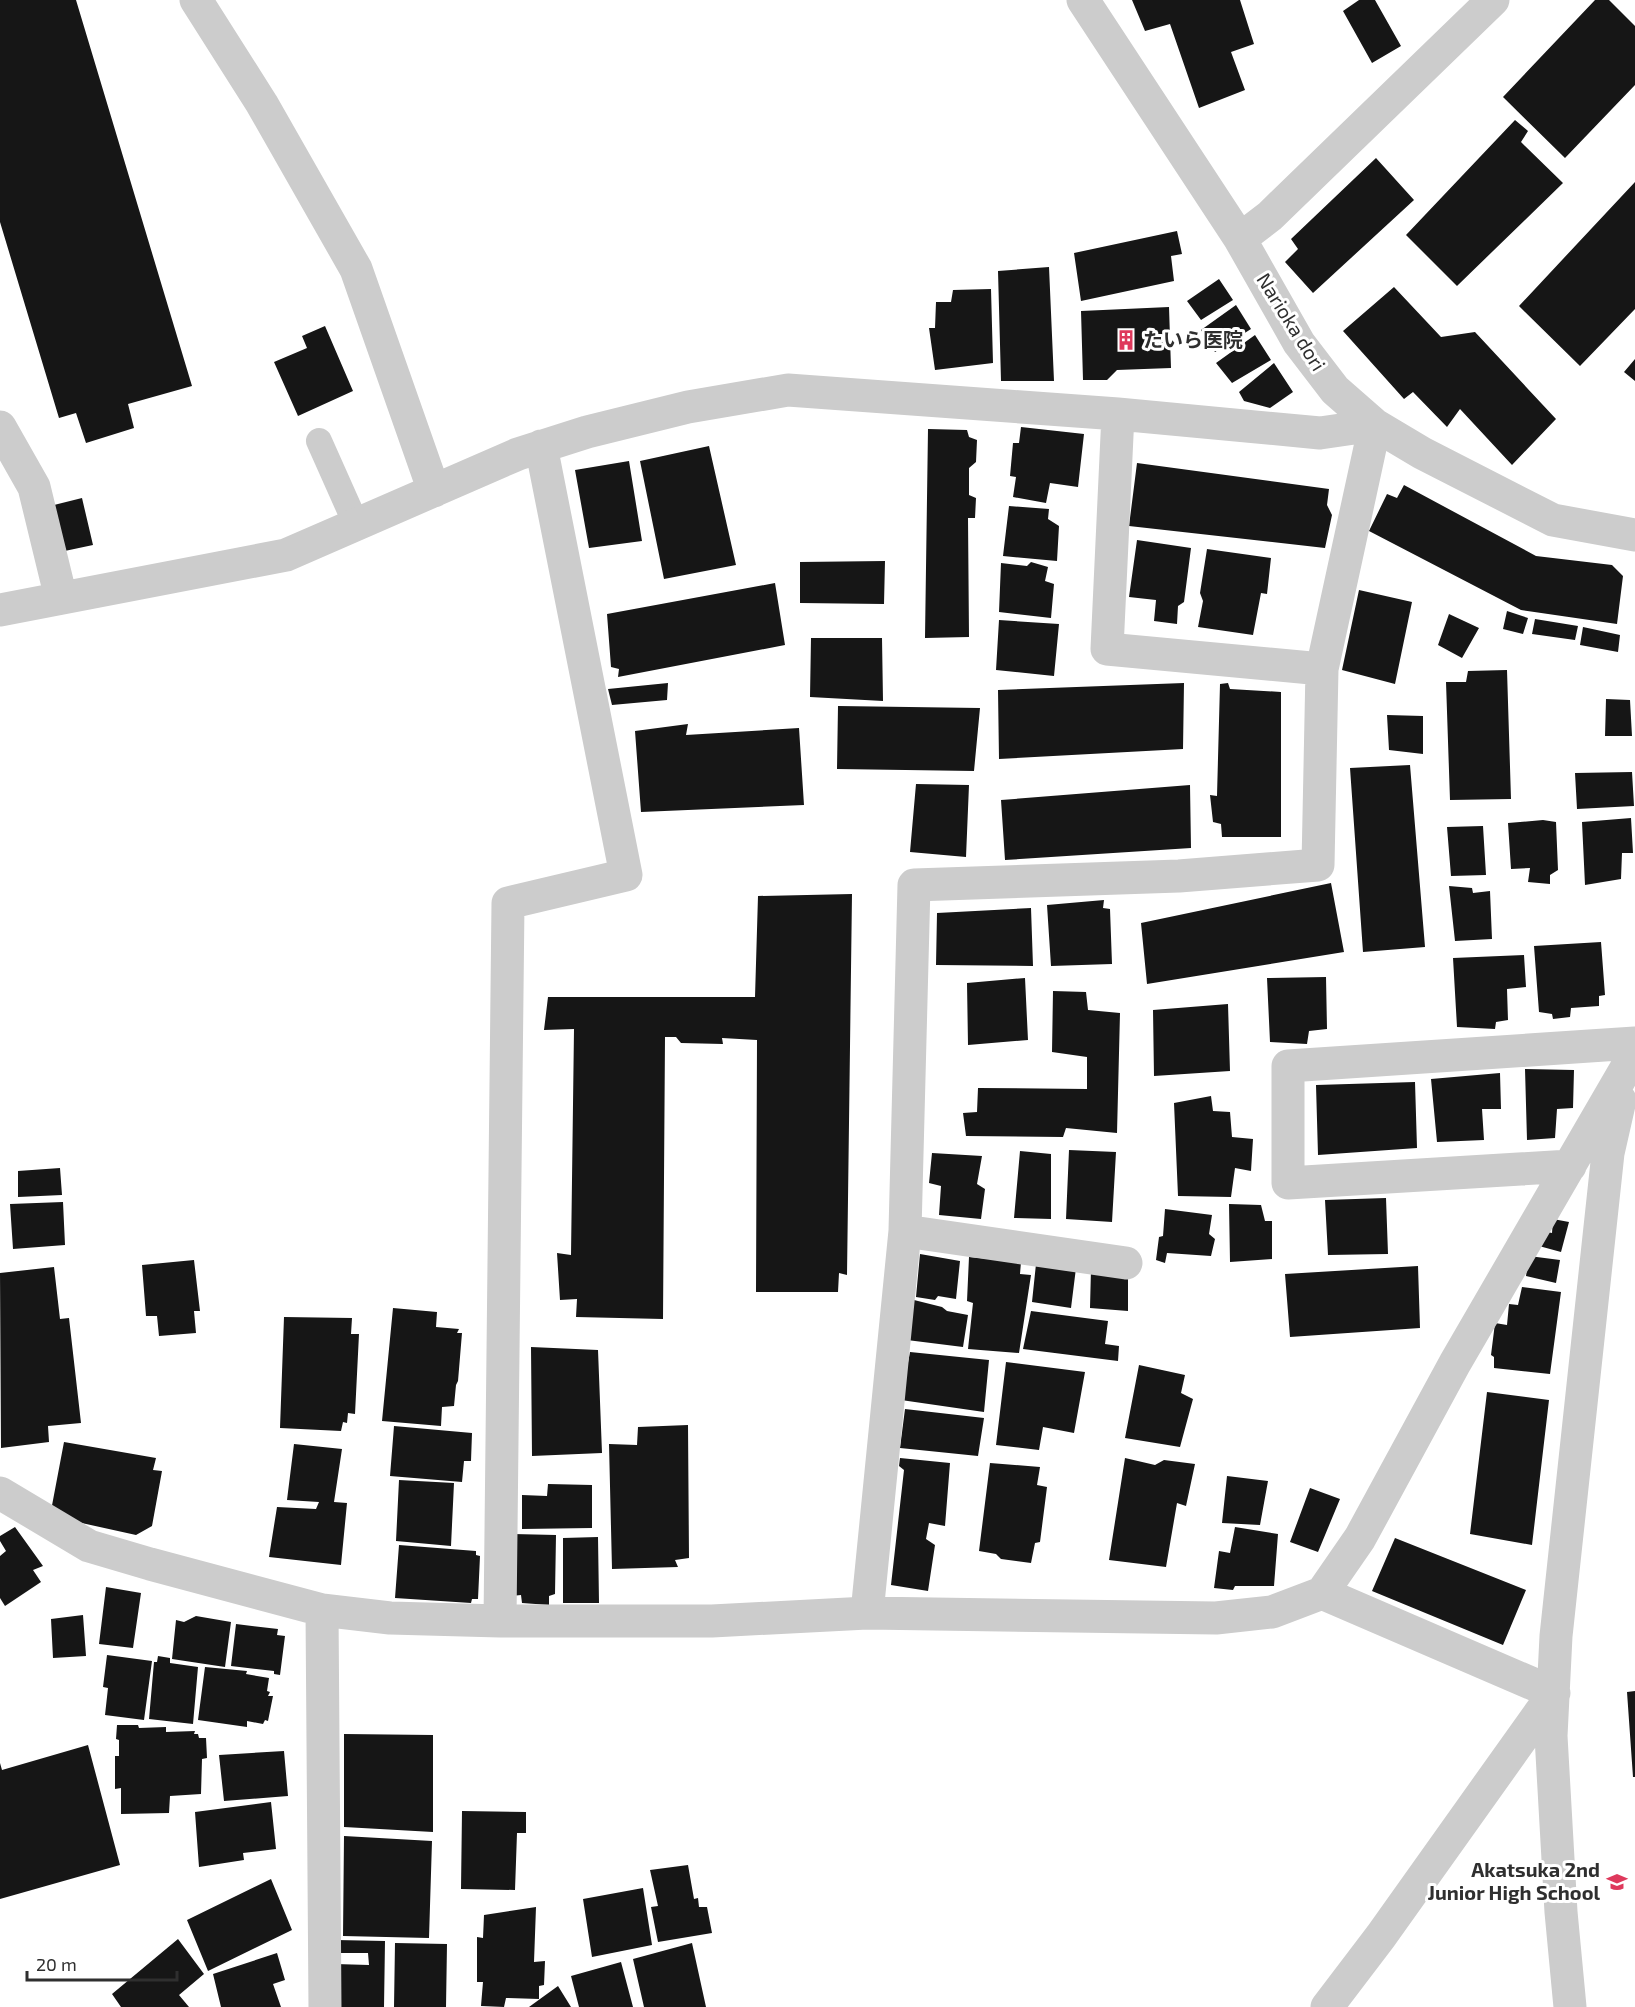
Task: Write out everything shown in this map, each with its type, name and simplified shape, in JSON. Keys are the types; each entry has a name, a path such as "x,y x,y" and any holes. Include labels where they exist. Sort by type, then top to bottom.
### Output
{"street":[{"path":"196,0 262,104 356,269 434,491"},
{"name":"Narioka dori","path":"1083,0 1240,239 1299,343 1335,390 1375,425 1422,453 1552,520 1635,535"},
{"path":"1240,239 1270,216 1493,0"},
{"path":"0,610 286,555 541,446 586,432 688,407 788,390 1118,414 1320,433 1375,425 1322,669 1318,865 1179,876 914,885 905,1231 867,1613"},
{"path":"1118,414 1107,649 1322,669"},
{"path":"0,427 34,487 61,598"},
{"path":"500,1621 508,903 626,875 541,446"},
{"path":"0,1493 89,1546 322,1610 398,1619 712,1620 867,1613 1216,1618 1272,1612 1322,1593 1360,1538 1455,1363 1633,1055"},
{"path":"1570,1166 1288,1184 1288,1066 1633,1055"},
{"path":"1570,2007 1561,1912 1551,1736 1556,1636 1608,1153 1633,1055"},
{"path":"905,1231 1126,1263"},
{"path":"1322,1593 1554,1693"},
{"path":"322,1610 325,2007"},
{"path":"1327,2007 1381,1936 1554,1693"}],"lane":[{"path":"319,441 356,524"}],"building":[{"path":"0,0 76,0 192,386 128,404 134,428 86,443 76,413 59,418 0,222"},
{"path":"1132,0 1240,0 1254,44 1231,52 1245,90 1199,108 1170,24 1145,31"},
{"path":"1359,0 1375,0 1401,46 1372,63 1343,11"},
{"path":"1595,0 1609,0 1635,26 1635,85 1565,158 1503,97"},
{"path":"1515,120 1528,131 1521,142 1563,183 1457,286 1406,235"},
{"path":"1376,158 1414,200 1313,293 1285,262 1298,249 1291,239"},
{"path":"1635,182 1635,309 1580,366 1519,306"},
{"path":"1177,231 1182,254 1171,256 1174,281 1081,301 1074,253"},
{"path":"1049,267 1054,381 1001,381 998,271"},
{"path":"1219,279 1233,300 1201,320 1187,301"},
{"path":"1394,287 1441,337 1475,332 1556,419 1512,465 1460,409 1447,427 1413,392 1404,399 1343,331"},
{"path":"991,289 993,363 935,370 929,328 935,328 936,302 951,302 953,290"},
{"path":"1236,305 1251,329 1215,352 1201,330"},
{"name":"たいら医院","path":"1169,307 1171,368 1117,370 1107,380 1083,380 1081,311"},
{"path":"325,326 353,391 298,416 274,362 307,348 302,336"},
{"path":"1255,335 1271,360 1232,383 1216,363"},
{"path":"1635,359 1635,381 1624,372"},
{"path":"1274,363 1293,392 1270,408 1244,401 1239,392"},
{"path":"1021,427 1084,434 1078,487 1050,483 1046,503 1013,497 1016,477 1010,476 1013,443 1019,443"},
{"path":"928,429 967,430 969,437 977,440 976,462 969,468 969,495 976,498 975,518 968,518 969,637 925,638"},
{"path":"709,446 736,565 664,579 640,461"},
{"path":"629,461 642,541 589,548 575,470"},
{"path":"1137,463 1329,489 1327,505 1332,515 1325,548 1129,526"},
{"path":"1404,485 1536,556 1612,565 1623,576 1617,624 1521,610 1369,531 1387,494 1397,498"},
{"path":"82,498 93,545 60,552 50,506"},
{"path":"1009,506 1049,509 1048,519 1059,526 1057,561 1003,556"},
{"path":"1137,540 1191,548 1184,602 1178,606 1177,624 1154,621 1156,600 1129,597"},
{"path":"1207,549 1271,558 1267,594 1261,593 1253,635 1198,627 1203,601 1200,593"},
{"path":"885,561 884,604 800,603 800,562"},
{"path":"1031,562 1048,567 1045,581 1054,584 1051,618 999,612 1001,563 1027,566"},
{"path":"775,583 785,645 618,677 619,669 611,667 607,614"},
{"path":"1359,590 1412,602 1395,684 1342,670"},
{"path":"1507,611 1528,618 1523,634 1503,629"},
{"path":"1449,614 1479,628 1462,658 1438,645"},
{"path":"1535,619 1578,626 1575,640 1532,634"},
{"path":"999,620 1059,624 1054,676 996,670"},
{"path":"1583,627 1620,635 1618,652 1580,645"},
{"path":"811,638 882,638 883,701 810,697"},
{"path":"1507,670 1511,799 1450,800 1446,682 1466,682 1468,671"},
{"path":"668,683 667,700 612,705 608,689"},
{"path":"1184,683 1183,749 999,759 998,690"},
{"path":"1228,683 1230,689 1281,692 1281,837 1222,837 1221,824 1213,822 1210,795 1217,796 1220,684"},
{"path":"1606,699 1630,700 1632,736 1605,736"},
{"path":"838,706 980,708 974,771 837,769"},
{"path":"1387,715 1423,716 1423,754 1389,750"},
{"path":"688,724 686,735 799,728 804,805 641,812 635,731"},
{"path":"1410,765 1425,947 1363,952 1350,768"},
{"path":"1632,772 1634,806 1577,809 1575,773"},
{"path":"916,784 969,785 966,857 910,852"},
{"path":"1190,785 1191,848 1005,860 1001,800"},
{"path":"1631,818 1633,853 1622,853 1621,879 1585,885 1582,822"},
{"path":"1543,820 1556,822 1558,870 1550,875 1550,884 1528,882 1530,868 1511,869 1508,823"},
{"path":"1483,826 1486,875 1451,876 1447,827"},
{"path":"1331,883 1344,952 1147,984 1141,923"},
{"path":"1449,886 1472,888 1473,893 1490,891 1492,939 1455,941"},
{"path":"852,894 847,1275 839,1273 838,1292 756,1292 757,1040 722,1038 723,1044 681,1043 676,1037 665,1037 663,1319 576,1317 577,1299 560,1300 557,1253 571,1255 574,1029 544,1030 548,997 755,997 758,896"},
{"path":"1104,900 1103,908 1110,909 1112,964 1051,966 1047,905"},
{"path":"1031,908 1033,966 936,965 937,913"},
{"path":"1601,942 1605,995 1599,996 1599,1006 1571,1008 1570,1017 1553,1019 1552,1014 1539,1012 1534,946"},
{"path":"1524,955 1526,987 1507,989 1508,1020 1496,1022 1495,1029 1457,1027 1453,958"},
{"path":"1326,977 1327,1029 1309,1031 1307,1044 1270,1042 1267,978"},
{"path":"1025,978 1028,1040 968,1045 967,983"},
{"path":"1053,991 1086,992 1088,1010 1120,1013 1117,1133 1066,1128 1063,1137 966,1136 963,1113 977,1112 978,1088 1087,1089 1087,1057 1052,1052"},
{"path":"1228,1004 1230,1071 1154,1076 1153,1010"},
{"path":"1525,1069 1574,1070 1573,1108 1557,1109 1555,1138 1527,1140"},
{"path":"1500,1073 1501,1109 1482,1109 1484,1140 1437,1142 1431,1079"},
{"path":"1415,1082 1417,1148 1318,1155 1316,1085"},
{"path":"1211,1096 1213,1111 1230,1112 1232,1137 1253,1139 1251,1171 1235,1168 1231,1197 1178,1196 1174,1103"},
{"path":"1069,1150 1116,1152 1112,1222 1066,1219"},
{"path":"1020,1151 1051,1154 1051,1219 1014,1218"},
{"path":"932,1153 982,1156 977,1184 985,1189 981,1219 939,1215 941,1186 929,1183"},
{"path":"60,1168 62,1195 18,1197 18,1171"},
{"path":"1386,1198 1388,1254 1328,1255 1325,1200"},
{"path":"63,1202 65,1245 13,1249 10,1204"},
{"path":"1229,1204 1261,1205 1265,1221 1272,1221 1272,1259 1230,1262"},
{"path":"1165,1209 1212,1215 1209,1234 1215,1239 1211,1256 1167,1253 1165,1263 1156,1260 1159,1237 1163,1236"},
{"path":"1553,1219 1569,1222 1561,1252 1539,1246 1543,1231 1552,1233"},
{"path":"920,1254 960,1261 956,1299 938,1296 935,1300 916,1297"},
{"path":"1529,1256 1560,1260 1556,1283 1526,1276"},
{"path":"969,1257 1021,1262 1020,1274 1031,1275 1019,1353 968,1349 973,1303 967,1301"},
{"path":"194,1260 200,1311 194,1311 196,1333 159,1336 157,1316 146,1316 142,1265"},
{"path":"1036,1264 1076,1268 1071,1308 1032,1302"},
{"path":"1418,1266 1420,1328 1290,1337 1285,1274"},
{"path":"54,1267 60,1319 69,1318 81,1423 48,1426 49,1442 1,1448 0,1273"},
{"path":"1091,1269 1128,1272 1128,1311 1090,1308"},
{"path":"1522,1287 1561,1292 1550,1374 1494,1368 1494,1357 1491,1355 1495,1323 1507,1325 1509,1304 1518,1305"},
{"path":"914,1300 968,1315 963,1347 907,1340"},
{"path":"393,1308 437,1312 436,1327 459,1329 457,1333 462,1333 454,1406 442,1407 441,1426 382,1421"},
{"path":"1031,1311 1108,1321 1105,1344 1119,1346 1118,1361 1023,1349"},
{"path":"284,1317 352,1318 351,1334 359,1334 355,1414 348,1413 347,1423 343,1422 341,1431 280,1428"},
{"path":"531,1347 598,1350 602,1453 532,1456"},
{"path":"910,1352 989,1360 984,1412 901,1400"},
{"path":"1006,1362 1085,1372 1074,1433 1043,1427 1039,1450 996,1445"},
{"path":"1139,1365 1185,1375 1181,1393 1193,1399 1180,1447 1125,1438"},
{"path":"1487,1392 1549,1400 1532,1545 1470,1534"},
{"path":"905,1409 984,1418 978,1456 900,1448"},
{"path":"688,1425 689,1558 675,1560 678,1567 612,1569 609,1444 637,1445 638,1427"},
{"path":"394,1426 472,1433 471,1461 464,1461 462,1482 390,1476"},
{"path":"64,1442 156,1458 153,1470 162,1471 152,1526 136,1535 50,1516"},
{"path":"294,1444 342,1449 334,1502 347,1503 341,1565 269,1557 277,1507 316,1509 319,1502 287,1500"},
{"path":"900,1458 950,1463 945,1526 929,1523 926,1539 935,1545 928,1591 891,1585 904,1470 899,1466"},
{"path":"1125,1458 1155,1465 1164,1460 1195,1464 1186,1506 1177,1503 1166,1567 1109,1560"},
{"path":"990,1463 1040,1467 1037,1485 1047,1487 1040,1542 1035,1543 1031,1563 1001,1559 996,1554 979,1551"},
{"path":"1227,1476 1268,1481 1260,1525 1222,1523"},
{"path":"399,1480 454,1483 451,1546 396,1541"},
{"path":"548,1484 592,1485 592,1528 522,1529 522,1495 547,1496"},
{"path":"1310,1488 1340,1499 1318,1552 1290,1542"},
{"path":"15,1527 43,1566 33,1570 41,1582 5,1606 0,1598 0,1556 6,1551 0,1541 0,1536"},
{"path":"1235,1527 1278,1534 1274,1586 1235,1586 1233,1590 1214,1588 1219,1551 1230,1553"},
{"path":"513,1534 556,1535 555,1594 549,1596 549,1605 522,1603 521,1595 511,1596"},
{"path":"598,1537 599,1603 563,1603 563,1538"},
{"path":"1395,1538 1526,1590 1503,1645 1372,1591"},
{"path":"399,1545 476,1551 476,1555 480,1556 478,1599 472,1599 471,1603 395,1598"},
{"path":"106,1587 141,1593 133,1648 99,1644"},
{"path":"83,1615 86,1656 53,1658 51,1619"},
{"path":"196,1616 231,1622 225,1667 172,1659 176,1620 184,1622"},
{"path":"236,1624 278,1629 277,1635 285,1636 280,1675 274,1674 274,1671 231,1666"},
{"path":"107,1655 152,1661 144,1720 105,1715 108,1688 103,1687"},
{"path":"158,1656 170,1658 170,1663 198,1667 193,1724 149,1719 154,1662 157,1662"},
{"path":"205,1667 247,1671 246,1674 269,1678 268,1696 273,1696 268,1721 265,1720 263,1724 247,1721 247,1727 198,1720"},
{"path":"1635,1691 1635,1777 1633,1777 1627,1692"},
{"path":"117,1725 138,1725 139,1728 166,1727 166,1732 195,1731 194,1734 198,1734 199,1738 206,1738 207,1758 202,1759 201,1794 170,1796 169,1813 121,1814 121,1788 115,1789 115,1756 119,1756 119,1740 116,1739"},
{"path":"344,1734 433,1735 433,1832 344,1827"},
{"path":"88,1745 120,1865 0,1899 0,1763 2,1770"},
{"path":"284,1751 288,1796 224,1801 219,1755"},
{"path":"271,1802 276,1849 243,1853 244,1860 199,1867 195,1812"},
{"path":"462,1811 526,1812 526,1833 517,1833 515,1890 461,1889"},
{"path":"344,1836 432,1841 429,1938 343,1936"},
{"path":"688,1865 694,1899 698,1898 699,1907 707,1907 712,1933 658,1942 651,1907 658,1906 650,1870"},
{"path":"271,1879 292,1930 208,1971 187,1920"},
{"path":"643,1888 652,1945 592,1957 583,1899"},
{"path":"536,1907 534,1962 545,1961 544,1985 539,1986 539,1999 506,1998 504,2007 481,2006 483,1982 477,1982 477,1937 483,1938 484,1915"},
{"path":"178,1939 204,1974 179,1995 189,2007 121,2007 112,1994"},
{"path":"336,1940 385,1941 384,2007 335,2007 335,1964 369,1965 368,1953 335,1953"},
{"path":"395,1943 447,1944 446,2007 394,2007"},
{"path":"692,1943 706,2007 644,2007 633,1959"},
{"path":"277,1953 285,1980 273,1984 281,2007 221,2007 213,1974"},
{"path":"621,1962 633,2007 579,2007 571,1976"},
{"path":"558,1986 571,2007 529,2007 540,1999"}],"place":[{"name":"たいら医院","path":"1126,340"},
{"name":"Akatsuka 2nd Junior High School","path":"1617,1882"}]}
